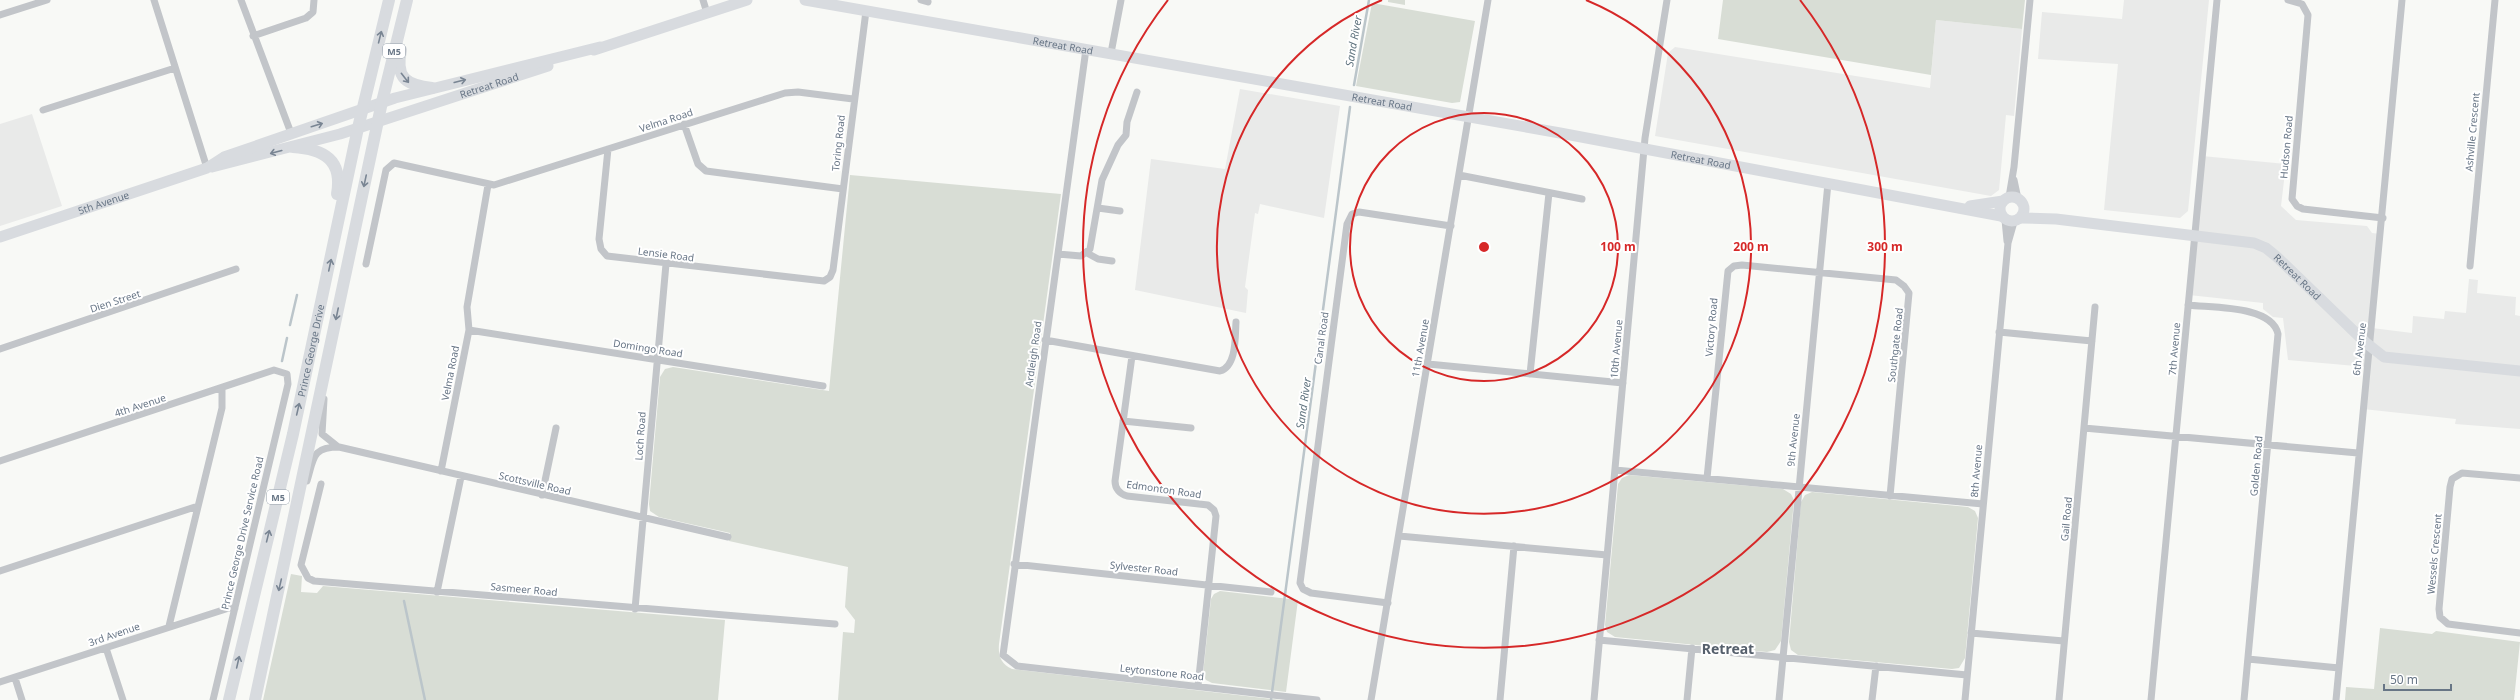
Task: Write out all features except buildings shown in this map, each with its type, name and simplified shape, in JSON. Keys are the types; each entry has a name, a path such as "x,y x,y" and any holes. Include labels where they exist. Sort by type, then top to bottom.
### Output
{"main road":[{"name":"Prince George Drive","path":"229,700 291,441 336,237 362,110 389,0"},
{"name":"Prince George Drive","path":"255,700 382,102 407,0"},
{"path":"411,0 399,57 399,69 403,77 411,85 432,88"},
{"name":"Retreat Road","path":"378,122 600,47 747,0"},
{"name":"Retreat Road","path":"805,0 1645,149 1960,207 2010,219 2056,219 2247,242 2266,248 2377,353 2389,358 2520,370"},
{"name":"Retreat Road","path":"382,102 432,88 600,47"},
{"name":"5th Avenue","path":"207,168 224,157 382,102"},
{"name":"5th Avenue","path":"0,237 207,168 224,166 378,122"},
{"path":"293,147 319,151 327,156 336,169 339,179 334,216 336,237"},
{"name":"Retreat Road","path":"1960,207 2013,201 2056,219"},
{"path":"2010,219 1999,208 2013,201"},
{"path":"2010,219 2013,201"}],"street":[{"path":"0,15 47,0"},
{"path":"154,0 207,168"},
{"path":"241,0 290,133"},
{"path":"253,36 306,18 313,12 314,0"},
{"path":"703,0 707,13"},
{"path":"920,0 928,2"},
{"path":"1111,54 1121,0"},
{"name":"11th Avenue","path":"1371,700 1488,0"},
{"name":"10th Avenue","path":"1594,700 1645,149 1667,0"},
{"path":"2013,201 2013,174 2030,0"},
{"name":"7th Avenue","path":"2151,700 2217,0"},
{"name":"Hudson Road","path":"2288,0 2302,4 2308,15 2292,199 2297,206 2303,209 2382,218"},
{"name":"6th Avenue","path":"2336,700 2402,0"},
{"name":"Ashville Crescent","path":"2470,266 2494,0"},
{"name":"Toring Road","path":"830,277 833,270 853,99 866,11"},
{"name":"Ardleigh Road","path":"1006,660 1002,650 1086,49"},
{"path":"43,110 175,68"},
{"name":"Velma Road","path":"366,264 385,175 389,165 399,163 488,185 499,184 684,124 791,92 853,99"},
{"path":"1058,254 1078,256 1087,253 1090,249 1102,180 1118,145 1126,135 1127,122 1137,92"},
{"path":"684,124 698,164 706,171 843,189"},
{"name":"Lensie Road","path":"608,149 598,239 601,249 607,256 817,282 824,281 830,277"},
{"path":"1459,175 1582,199"},
{"name":"9th Avenue","path":"1779,700 1828,183"},
{"name":"Velma Road","path":"441,471 469,330 467,307 488,185"},
{"path":"1530,374 1549,193"},
{"path":"1098,208 1120,211"},
{"name":"Canal Road","path":"1388,603 1311,593 1303,589 1299,579 1348,220 1352,214 1359,212 1451,226"},
{"name":"8th Avenue","path":"1965,700 2010,219"},
{"path":"1087,253 1098,259 1112,261"},
{"name":"Loch Road","path":"635,609 644,518 656,359 666,264"},
{"name":"Victory Road","path":"1707,478 1728,271 1738,265 1819,272"},
{"name":"Dien Street","path":"0,349 236,269"},
{"name":"Southgate Road","path":"1819,272 1896,280 1904,286 1909,293 1890,496"},
{"name":"Golden Road","path":"2188,305 2256,312 2277,330 2268,445 2244,700"},
{"name":"Gail Road","path":"2059,700 2095,307"},
{"path":"1045,340 1217,371 1224,370 1231,362 1236,322"},
{"name":"Domingo Road","path":"469,330 823,386"},
{"path":"2000,332 2092,341"},
{"name":"Edmonton Road","path":"1132,356 1115,481 1118,490 1127,496 1204,504 1214,510 1216,519 1198,686"},
{"path":"1428,364 1623,383"},
{"name":"4th Avenue","path":"0,461 222,389 274,370 285,372"},
{"name":"Prince George Drive Service Road","path":"213,700 288,384 288,377 285,372"},
{"name":"Scottsville Road","path":"324,378 324,404 321,430 324,438 339,448"},
{"path":"169,626 222,408 222,389"},
{"path":"1123,421 1191,428"},
{"path":"542,495 556,428"},
{"path":"2084,428 2358,454"},
{"name":"Scottsville Road","path":"294,519 316,453 323,448 339,448 728,537"},
{"path":"1615,470 1983,504"},
{"name":"Wessels Crescent","path":"2520,478 2462,473 2452,479 2439,609 2440,617 2448,624 2520,633"},
{"path":"437,592 462,477"},
{"name":"Sasmeer Road","path":"321,484 302,561 302,568 308,578 314,581 635,609 835,624"},
{"path":"0,571 198,506"},
{"path":"1399,536 1607,555"},
{"path":"1500,700 1514,546"},
{"name":"Sylvester Road","path":"1014,564 1271,592"},
{"name":"3rd Avenue","path":"0,682 169,626 229,608 235,608"},
{"path":"1971,633 2064,641"},
{"path":"1599,640 1968,675"},
{"path":"106,648 123,700"},
{"path":"1687,700 1692,648"},
{"path":"2248,659 2339,668"},
{"name":"Leytonstone Road","path":"1006,660 1017,666 1317,700"},
{"path":"1872,700 1876,666"},
{"path":"14,678 22,700"}],"shaded area":[{"path":"1388,0 1405,0 1405,5 1388,2"},
{"path":"1723,0 2025,0 2022,29 1936,20 1931,75 1718,39"},
{"path":"2124,0 2209,0 2188,211 2180,218 2104,210 2118,64 2038,59 2042,12 2122,19"},
{"path":"1372,3 1475,21 1460,102 1452,103 1356,86"},
{"path":"1936,20 2022,29 2014,116 2006,115 1999,190 1991,196 1655,136 1668,53 1675,47 1930,88"},
{"path":"1240,89 1340,106 1324,218 1260,204 1258,214 1255,213 1245,287 1248,290 1246,313 1135,290 1151,159 1225,169"},
{"path":"32,114 62,206 0,226 0,124"},
{"path":"2202,156 2286,164 2281,206 2296,220 2367,226 2372,233 2381,234 2372,328 2412,333 2413,316 2444,319 2445,311 2466,313 2469,279 2478,280 2477,293 2516,297 2515,315 2520,316 2520,429 2455,424 2456,419 2363,409 2367,367 2288,360 2283,318 2273,317 2263,309 2263,303 2189,295"},
{"path":"850,175 1061,194 999,644 1000,656 1005,665 1012,669 1280,700 838,700 843,632 854,633 855,620 845,607 848,567 729,541 730,533 659,517 650,511 649,504 660,377 665,369 673,367 829,391"},
{"path":"1629,475 1783,489 1791,494 1794,500 1781,641 1775,650 1767,652 1615,637 1607,632 1605,625 1618,484 1622,478"},
{"path":"1812,492 1968,507 1975,511 1978,518 1965,658 1959,668 1952,669 1798,655 1791,650 1789,642 1801,502 1805,495"},
{"path":"291,574 302,576 301,592 317,593 323,586 725,620 718,700 263,700"},
{"path":"1220,591 1298,600 1286,692 1212,683 1206,680 1203,674 1211,599 1214,594"},
{"path":"2380,628 2432,634 2436,631 2520,642 2514,700 2345,700 2346,687 2374,689"}],"waterway":[{"name":"Sand River","path":"1354,85 1369,0"},
{"name":"Sand River","path":"1271,700 1350,107"},
{"path":"290,325 297,295"},
{"path":"282,361 287,338"},
{"path":"404,601 425,700"}],"district":[{"name":"Retreat","path":"1728,648"}]}
